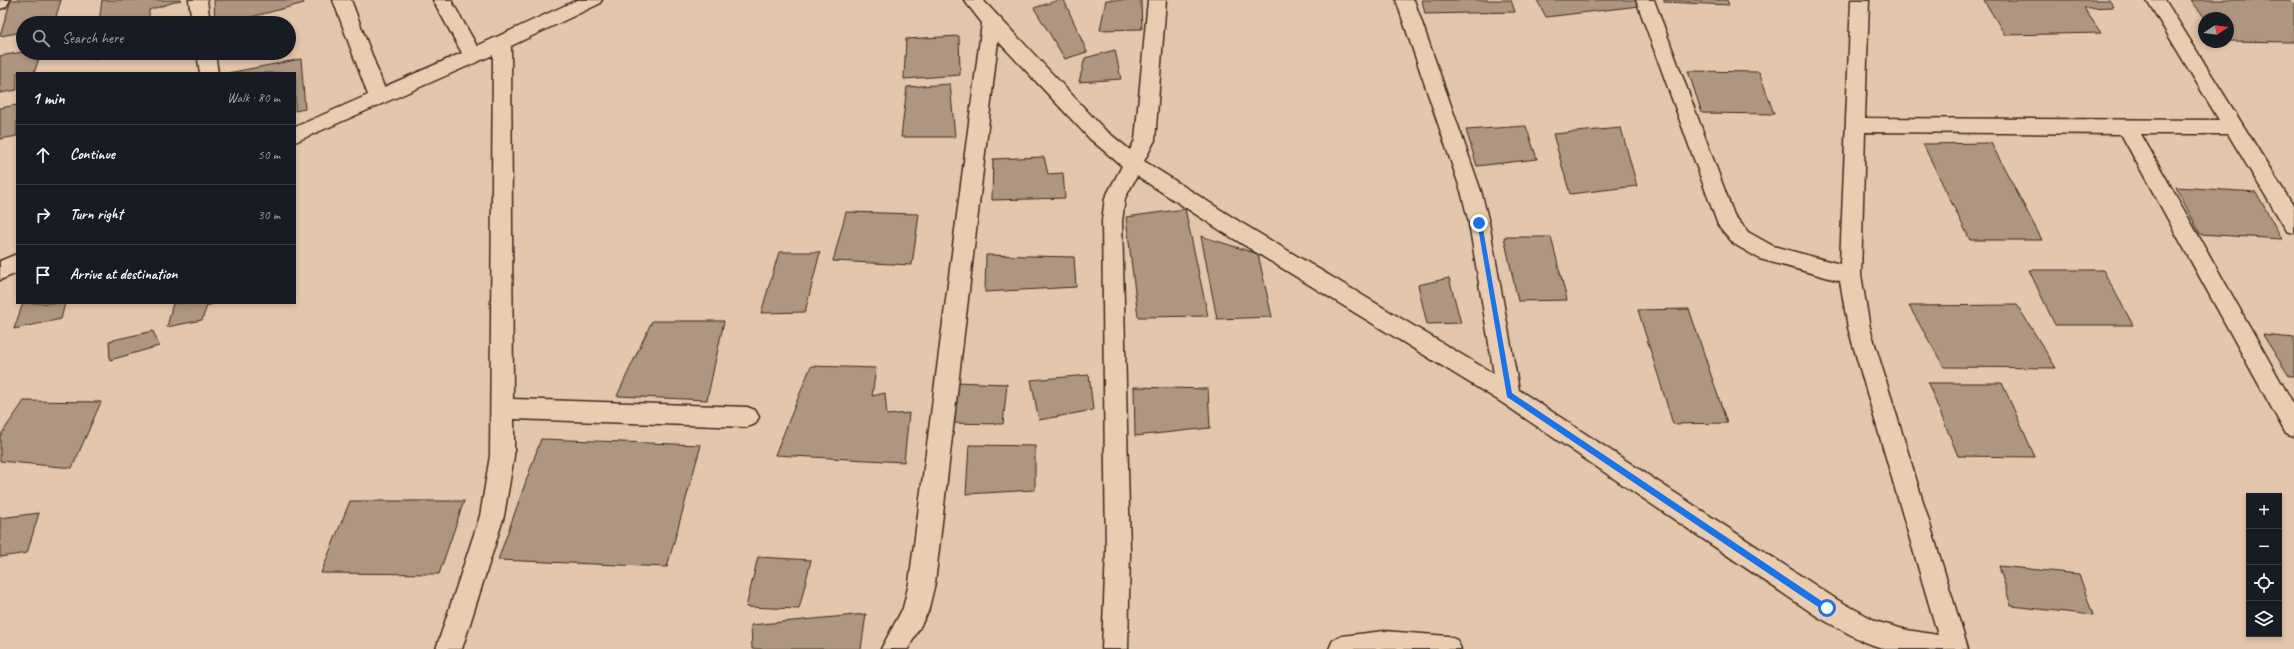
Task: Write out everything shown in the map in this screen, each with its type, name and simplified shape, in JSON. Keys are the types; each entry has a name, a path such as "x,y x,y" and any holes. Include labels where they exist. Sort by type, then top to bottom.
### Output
{"street":[{"path":"198,0 200,16"},
{"path":"342,0 378,97"},
{"path":"442,0 473,55"},
{"path":"296,135 502,43 593,0"},
{"path":"974,0 991,22 1097,134 1132,163 1233,228 1509,395 1827,608 1873,633 1907,643 1953,649 1859,328 1850,275 1860,0"},
{"path":"1115,649 1118,551 1112,221 1114,198 1145,140 1148,123 1157,0"},
{"path":"1404,0 1471,191 1479,223 1509,395"},
{"path":"1645,0 1725,218 1741,238 1767,253 1850,275"},
{"path":"2156,0 2294,225"},
{"path":"894,649 915,612 922,583 991,22"},
{"path":"449,649 492,516 502,456 502,43"},
{"path":"207,60 209,72"},
{"path":"1856,125 2234,127"},
{"path":"2127,127 2294,427"},
{"path":"0,271 16,263"},
{"path":"502,409 747,417"},
{"path":"1342,649 1384,644 1448,649"}],"building":[{"path":"11,0 61,0 56,16 16,16 16,33 0,36"},
{"path":"102,0 181,0 149,10 149,16 100,16"},
{"path":"214,0 303,0 304,3 255,16 215,16"},
{"path":"1059,0 1064,0 1087,52 1065,59 1034,8"},
{"path":"1106,0 1141,0 1142,29 1100,30"},
{"path":"1422,0 1511,0 1515,12 1425,14"},
{"path":"1537,0 1637,0 1639,6 1546,17"},
{"path":"1664,0 1727,0 1729,5 1664,2"},
{"path":"1984,0 2109,0 2114,7 2084,8 2101,33 2005,35"},
{"path":"2191,0 2291,0 2294,3 2294,42 2234,41 2234,12 2200,12"},
{"path":"959,36 960,75 904,79 906,39"},
{"path":"1115,50 1121,79 1079,82 1085,58"},
{"path":"16,53 16,60 39,60 34,72 16,72 16,90 0,93 0,56"},
{"path":"301,59 305,109 296,111 296,72 233,72 296,60"},
{"path":"1688,71 1759,72 1774,114 1702,113"},
{"path":"950,84 955,137 901,137 907,87"},
{"path":"16,105 16,136 0,139 0,108"},
{"path":"1526,126 1537,159 1477,166 1466,130"},
{"path":"1621,128 1637,186 1570,194 1553,134"},
{"path":"1991,143 2042,240 1970,240 1923,144"},
{"path":"1044,157 1048,174 1063,173 1065,198 992,200 993,159"},
{"path":"2176,187 2256,192 2282,239 2200,234"},
{"path":"1185,209 1208,316 1138,317 1126,217"},
{"path":"846,212 919,214 912,265 833,261"},
{"path":"1201,236 1258,254 1272,317 1217,319"},
{"path":"1504,237 1551,237 1567,300 1518,301"},
{"path":"779,252 820,252 805,312 761,313"},
{"path":"986,255 1074,257 1076,287 985,292"},
{"path":"2029,270 2103,270 2133,325 2055,325"},
{"path":"1449,278 1461,323 1427,324 1418,285"},
{"path":"23,304 65,304 61,319 14,329"},
{"path":"173,304 213,304 207,306 202,320 167,327"},
{"path":"2017,305 2056,368 1944,367 1909,306"},
{"path":"1689,309 1727,423 1673,424 1638,310"},
{"path":"652,321 724,321 707,400 617,396"},
{"path":"153,331 159,346 110,360 109,341"},
{"path":"2263,335 2294,338 2294,376 2289,376"},
{"path":"811,366 876,368 872,396 885,393 887,415 909,413 904,462 775,455"},
{"path":"1089,375 1093,410 1039,420 1031,380"},
{"path":"955,382 1007,384 1003,424 949,423"},
{"path":"1928,383 2002,383 2035,457 1958,456"},
{"path":"1134,387 1208,389 1210,428 1135,436"},
{"path":"24,401 101,402 72,468 0,461 0,436"},
{"path":"541,439 701,445 667,567 498,560"},
{"path":"969,445 1035,446 1035,490 966,494"},
{"path":"350,501 464,501 439,574 321,573"},
{"path":"39,513 27,553 0,557 0,518"},
{"path":"758,557 811,560 799,609 746,607"},
{"path":"1999,566 2079,574 2093,615 2011,606"},
{"path":"866,614 861,649 752,649 751,625"}],"route":[{"path":"1479,223 1509,395 1827,608"}]}
